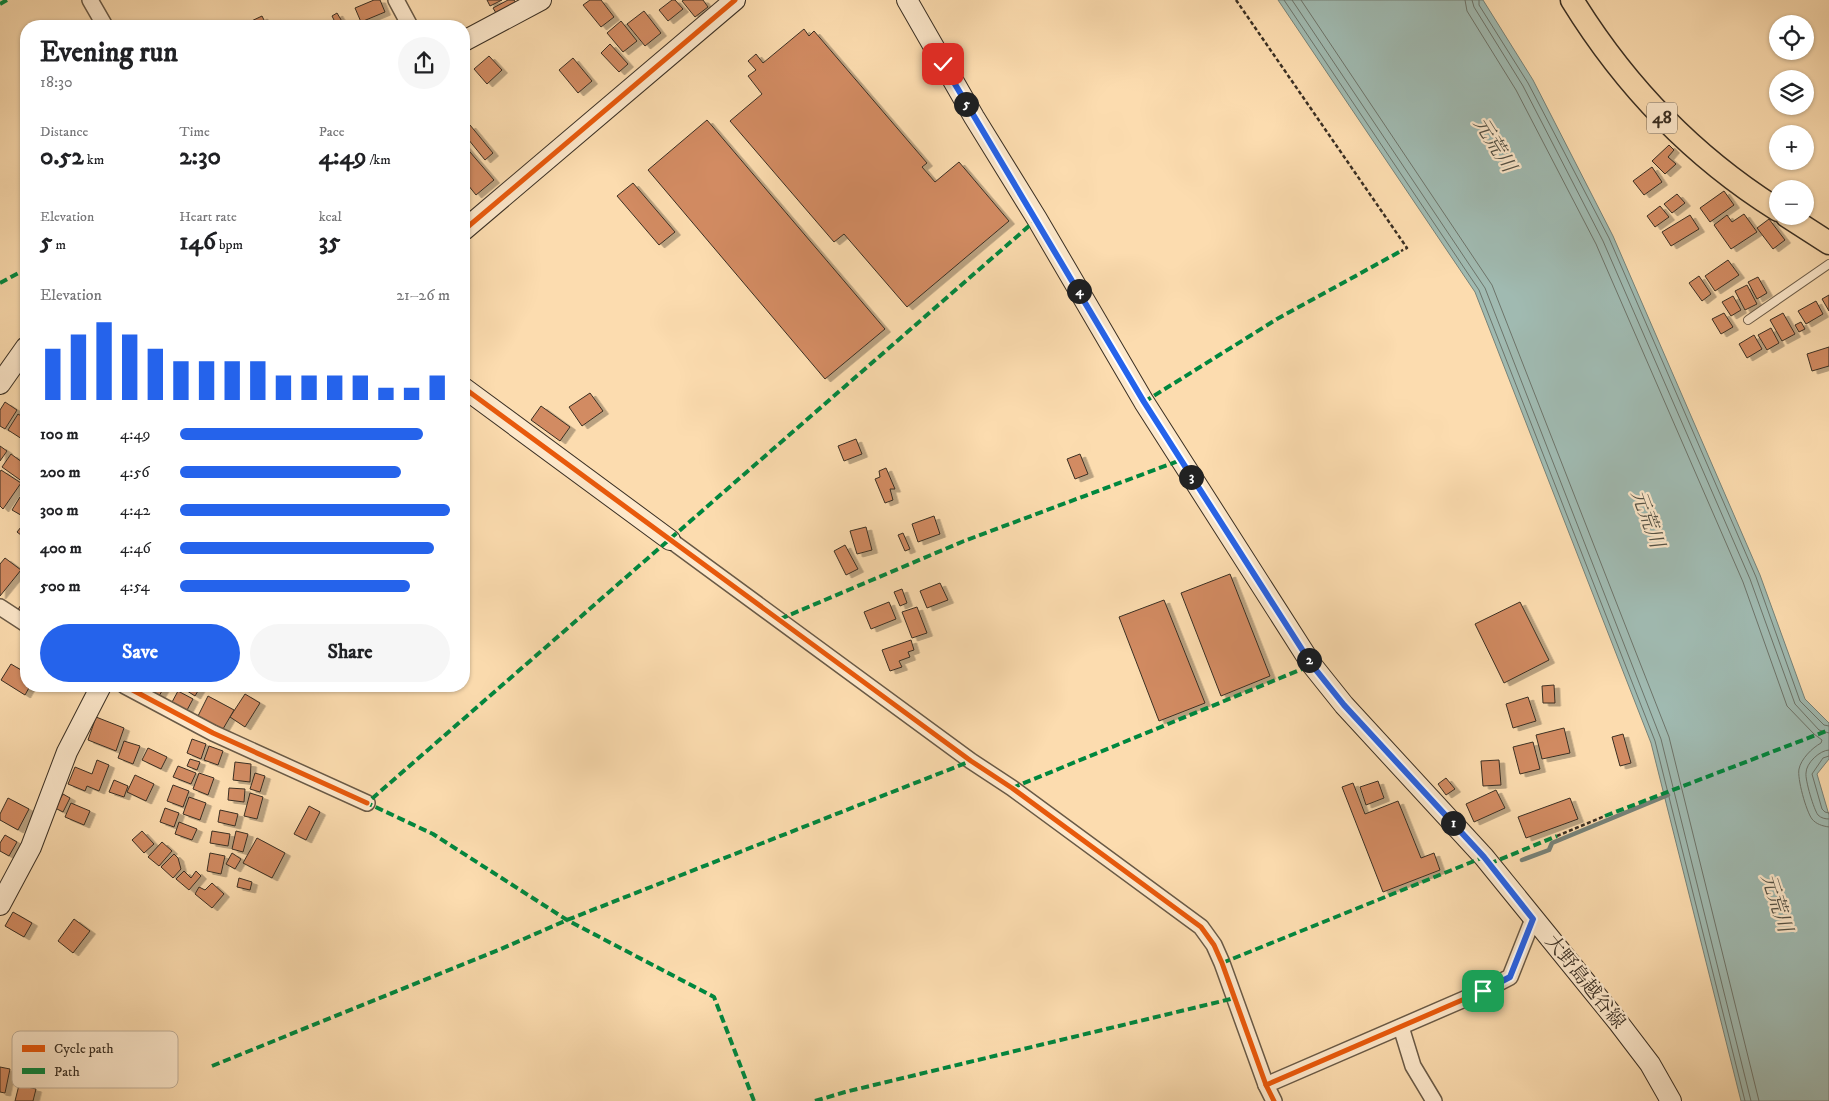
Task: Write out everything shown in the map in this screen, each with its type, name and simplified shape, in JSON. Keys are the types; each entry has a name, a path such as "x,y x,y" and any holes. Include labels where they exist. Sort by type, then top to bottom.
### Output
{"main road":[{"path":"470,38 541,0"},
{"path":"470,225 736,0"},
{"name":"大野島越谷線","path":"907,0 974,117 1037,219 1144,402 1312,665 1344,705 1484,857 1618,1022 1650,1064 1671,1101"},
{"name":"48","path":"1572,0 1589,28 1616,65 1670,126 1710,163 1744,189 1769,204"},
{"path":"1801,225 1829,243"},
{"path":"0,384 20,356"},
{"path":"470,392 670,540"},
{"path":"0,905 31,847 67,752 98,692"}],"street":[{"path":"90,0 102,20"},
{"path":"396,0 407,20"},
{"path":"670,540 1201,927 1214,945 1222,963 1266,1085 1274,1101"},
{"path":"0,607 20,620"},
{"path":"136,692 213,733 367,803"},
{"path":"1266,1085 1510,977 1533,919"},
{"path":"1400,1027 1413,1066 1434,1101"}],"lane":[{"path":"1748,320 1829,264"}],"path":[{"path":"1236,0 1407,248 1401,251"},
{"path":"1557,836 1605,816"}],"water":[{"name":"元荒川","path":"1278,0 1483,0 1533,80 1613,236 1760,575 1805,699 1829,723 1829,759 1817,774 1829,815 1829,1101 1741,1101 1651,743 1475,292"}],"building":[{"path":"374,0 380,0 385,12 366,20 360,20 355,8"},
{"path":"487,0 502,0 490,6"},
{"path":"508,0 514,0 516,3 496,13 493,8"},
{"path":"590,0 601,0 614,17 601,27 583,5"},
{"path":"672,0 675,0 683,9 668,21 659,10"},
{"path":"703,0 708,7 695,17 682,1"},
{"path":"644,11 661,33 645,46 627,24"},
{"path":"337,13 341,20 334,20 332,16"},
{"path":"262,16 264,20 254,20"},
{"path":"621,21 637,41 623,52 607,33"},
{"path":"804,29 809,36 814,31 927,163 922,167 935,182 959,162 1009,221 907,307 844,234 834,242 730,121 762,94 748,76 756,70 748,61 756,54 763,63"},
{"path":"610,44 628,64 619,72 601,53"},
{"path":"489,56 502,70 487,84 474,69"},
{"path":"573,58 592,81 578,93 559,70"},
{"path":"707,120 885,329 825,379 648,170"},
{"path":"470,125 493,153 485,160 470,141"},
{"path":"1669,145 1674,150 1668,157 1676,164 1665,174 1652,161"},
{"path":"470,152 494,180 476,195 470,188"},
{"path":"1652,167 1662,182 1644,195 1633,181"},
{"path":"633,183 675,232 659,245 617,196"},
{"path":"1724,191 1734,205 1710,222 1700,208"},
{"path":"1677,194 1685,203 1672,213 1664,204"},
{"path":"1660,206 1669,217 1655,227 1647,216"},
{"path":"1744,214 1757,232 1731,249 1714,225 1727,215 1732,222"},
{"path":"1690,215 1699,229 1671,246 1662,232"},
{"path":"1769,219 1769,225 1774,225 1785,240 1773,249 1757,228"},
{"path":"1728,260 1739,275 1715,291 1705,276"},
{"path":"1699,276 1711,294 1702,301 1689,283"},
{"path":"1758,277 1767,293 1757,299 1748,282"},
{"path":"1747,285 1757,304 1745,310 1735,291"},
{"path":"1829,295 1829,311 1822,299"},
{"path":"1733,296 1741,310 1731,316 1722,302"},
{"path":"1816,301 1823,314 1806,324 1798,311"},
{"path":"1724,313 1733,327 1721,334 1712,319"},
{"path":"1783,313 1795,334 1782,341 1770,320"},
{"path":"1801,322 1805,329 1799,332 1795,325"},
{"path":"1771,328 1779,343 1767,350 1758,335"},
{"path":"1754,335 1762,349 1747,358 1739,344"},
{"path":"1829,347 1829,366 1812,371 1807,354"},
{"path":"590,393 603,411 582,426 569,407"},
{"path":"5,402 17,410 5,429 0,426 0,410"},
{"path":"541,406 570,427 560,441 531,420"},
{"path":"18,414 20,415 20,438 8,430"},
{"path":"856,439 862,454 844,461 838,446"},
{"path":"0,446 7,451 0,461"},
{"path":"11,454 20,461 20,480 2,467"},
{"path":"1080,454 1088,474 1075,479 1067,459"},
{"path":"886,468 895,489 890,489 893,500 885,503 875,479 880,477 879,471"},
{"path":"1,470 20,482 3,509 0,506"},
{"path":"20,497 20,515 12,510"},
{"path":"934,516 940,534 918,542 912,524"},
{"path":"866,527 872,550 857,554 850,531"},
{"path":"903,533 910,549 905,551 898,535"},
{"path":"845,545 858,569 846,575 834,551"},
{"path":"5,558 20,571 0,596 0,564"},
{"path":"1230,574 1270,676 1221,696 1181,593"},
{"path":"940,583 948,600 927,608 920,591"},
{"path":"902,589 907,603 900,606 894,592"},
{"path":"1164,600 1205,703 1159,721 1119,617"},
{"path":"889,602 896,619 871,629 864,612"},
{"path":"1520,602 1549,660 1504,683 1475,624"},
{"path":"917,607 927,633 912,638 902,612"},
{"path":"911,640 914,650 908,652 910,657 899,661 902,667 890,671 882,650"},
{"path":"11,664 20,669 20,692 1,680"},
{"path":"1554,685 1555,703 1543,703 1542,686"},
{"path":"152,692 161,692 159,696"},
{"path":"177,692 193,699 186,712 171,704"},
{"path":"189,692 197,692 195,696"},
{"path":"245,694 260,703 245,727 230,717"},
{"path":"208,696 234,710 223,729 198,716"},
{"path":"1528,697 1536,721 1513,728 1506,704"},
{"path":"96,717 124,728 116,751 88,740"},
{"path":"1564,728 1570,753 1542,759 1536,735"},
{"path":"1623,734 1631,763 1620,766 1612,737"},
{"path":"192,739 206,744 201,759 187,753"},
{"path":"124,741 140,746 133,764 118,758"},
{"path":"1533,742 1540,769 1520,774 1513,747"},
{"path":"209,746 223,751 218,765 204,760"},
{"path":"148,748 167,757 161,769 142,760"},
{"path":"190,759 200,762 197,770 187,766"},
{"path":"97,760 109,765 99,791 87,786 85,791 68,784 75,767 92,774"},
{"path":"1499,760 1501,785 1483,786 1481,761"},
{"path":"235,762 251,764 250,782 233,780"},
{"path":"178,766 196,773 191,784 173,777"},
{"path":"199,773 214,778 208,795 193,789"},
{"path":"255,773 265,776 260,792 250,789"},
{"path":"135,775 154,784 146,801 127,792"},
{"path":"1446,778 1455,789 1446,795 1438,784"},
{"path":"114,780 128,786 124,797 109,792"},
{"path":"1378,781 1384,798 1366,805 1360,787"},
{"path":"1353,783 1365,814 1398,801 1421,858 1434,853 1440,870 1383,892 1342,787"},
{"path":"173,785 189,791 183,807 167,801"},
{"path":"229,788 245,789 244,802 228,800"},
{"path":"1496,790 1505,808 1474,822 1466,804"},
{"path":"250,793 263,797 257,819 244,816"},
{"path":"63,794 70,798 63,812 55,808"},
{"path":"189,797 206,803 200,820 183,814"},
{"path":"8,798 29,809 18,830 0,820 0,814"},
{"path":"1570,798 1578,819 1526,838 1518,817"},
{"path":"71,803 90,811 84,825 65,817"},
{"path":"309,806 320,812 306,840 294,834"},
{"path":"165,808 179,813 174,827 160,822"},
{"path":"220,810 238,814 235,826 218,822"},
{"path":"179,822 197,829 192,840 175,834"},
{"path":"142,831 154,844 144,853 132,840"},
{"path":"212,831 230,834 228,846 210,843"},
{"path":"236,831 248,834 243,852 232,849"},
{"path":"5,835 17,842 9,856 0,851 0,843"},
{"path":"257,838 285,853 272,878 243,863"},
{"path":"162,842 172,851 159,866 148,857"},
{"path":"210,853 225,856 221,874 207,871"},
{"path":"232,853 241,859 235,869 226,864"},
{"path":"174,854 178,858 181,869 173,878 161,867"},
{"path":"184,871 191,878 196,871 201,876 189,890 176,879"},
{"path":"239,878 252,882 250,890 237,887"},
{"path":"212,883 224,894 212,908 195,894 199,887 205,890"},
{"path":"13,912 32,923 24,937 5,926"},
{"path":"74,919 90,931 73,953 58,941"},
{"path":"0,1067 10,1069 5,1093 0,1092"},
{"path":"18,1088 36,1089 33,1101 15,1101"}],"waterway":[{"path":"1522,860 1549,850 1552,843 1668,795"}],"marked path":[{"path":"0,4 7,0"},
{"path":"754,1101 714,997 567,920 433,834 367,803 1037,219"},
{"path":"1144,402 1277,319 1401,251"},
{"path":"0,283 20,272"},
{"path":"780,619 964,541 1181,460"},
{"path":"1012,788 1312,665"},
{"path":"1605,816 1829,730"},
{"path":"212,1066 501,949 567,920 971,761"},
{"path":"1489,864 1557,836"},
{"path":"1222,963 1484,857"},
{"path":"815,1101 845,1092 1235,998"}],"cycle path":[{"path":"470,225 735,0"},
{"path":"470,392 971,761 1012,788 1201,927 1214,945 1222,963 1266,1085 1274,1101"},
{"path":"136,692 213,733 367,803"},
{"path":"1266,1085 1483,991 1510,977 1533,919"}],"route":[{"path":"943,64 1037,219 1144,402 1312,665 1344,705 1484,857 1533,919 1510,977 1483,991"}]}
